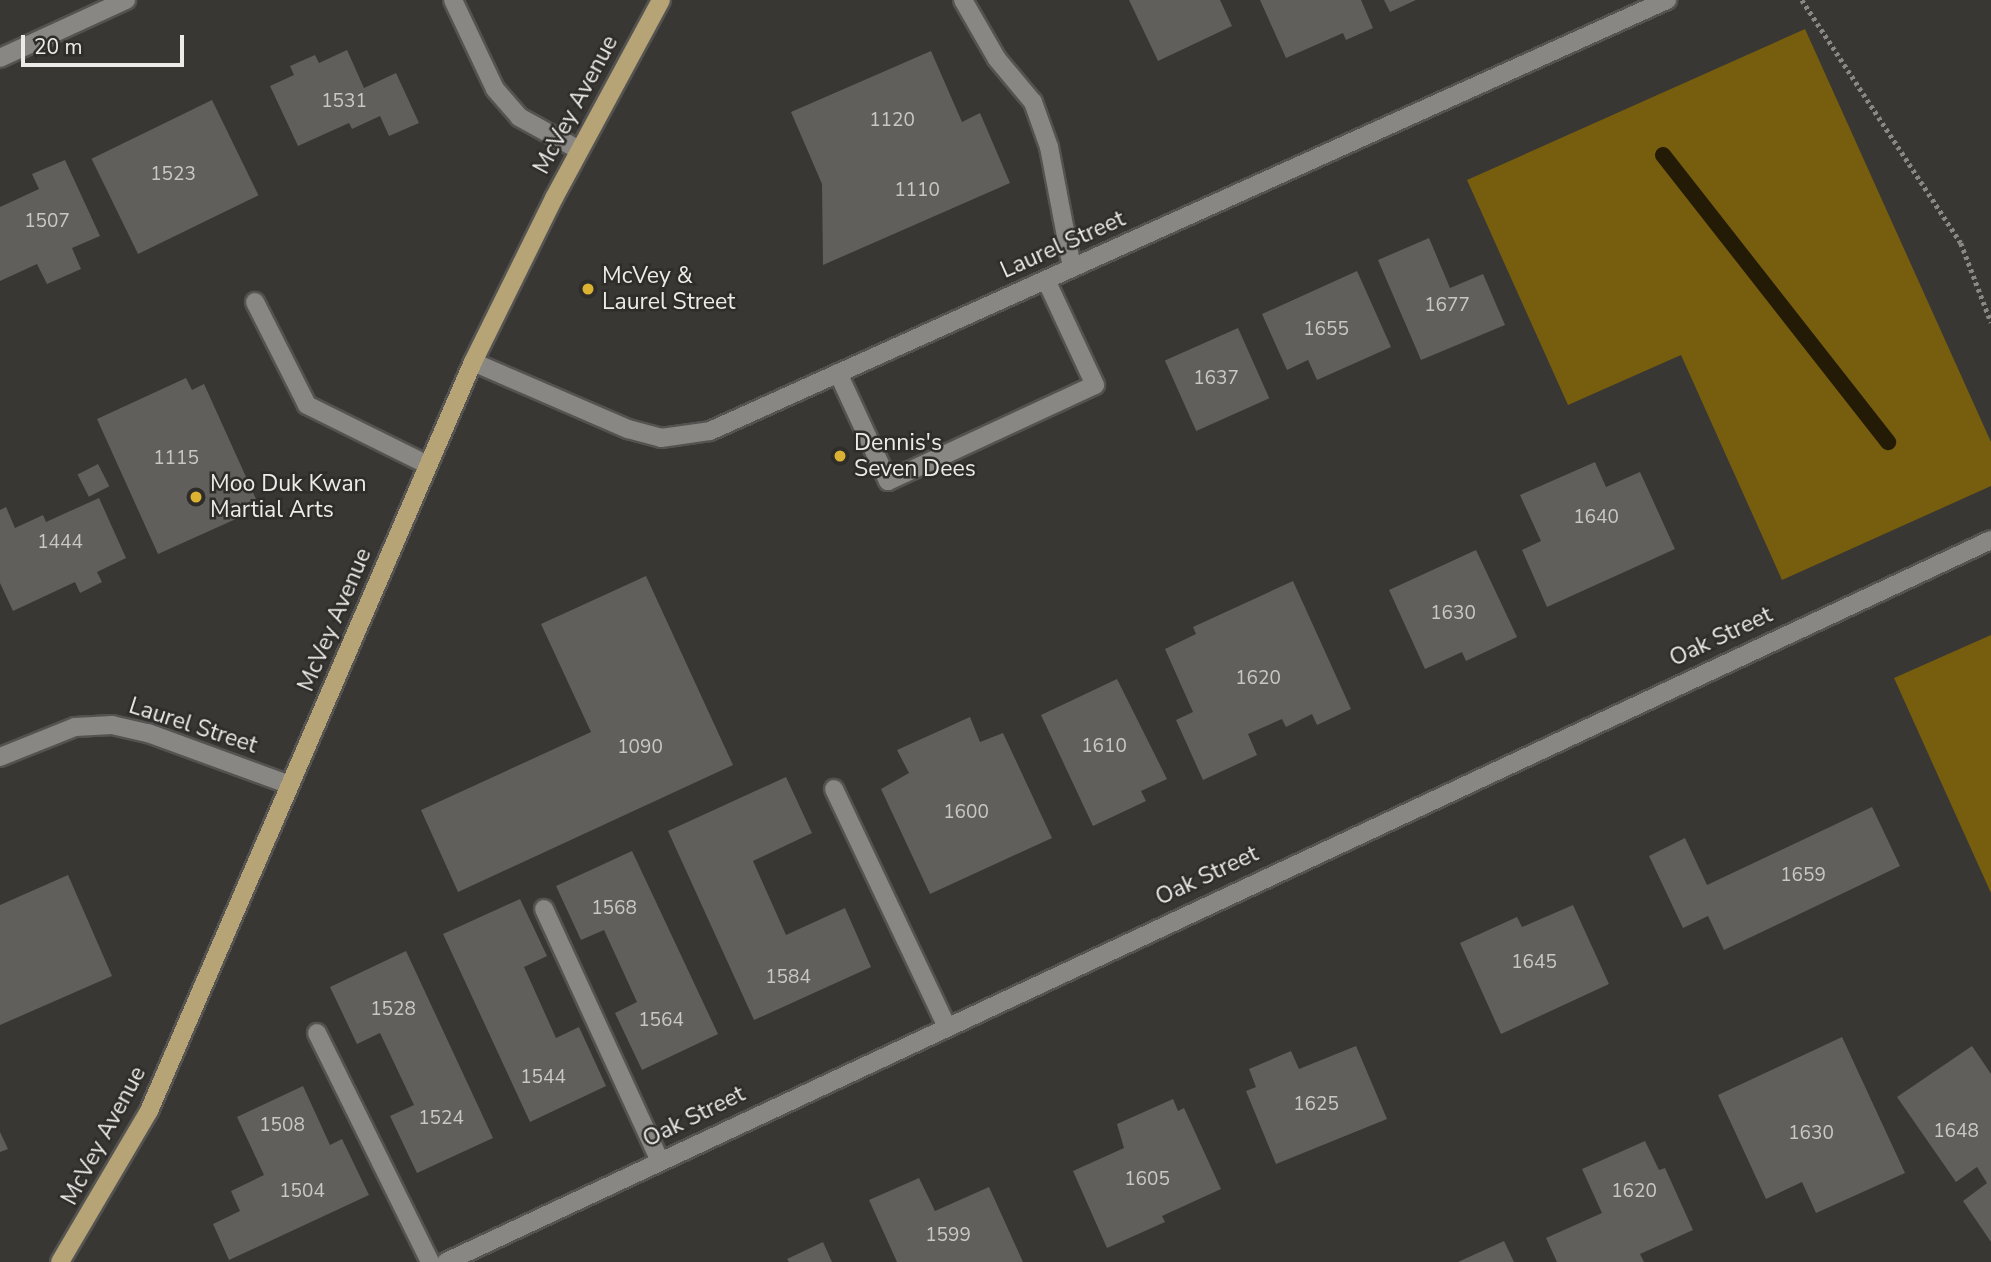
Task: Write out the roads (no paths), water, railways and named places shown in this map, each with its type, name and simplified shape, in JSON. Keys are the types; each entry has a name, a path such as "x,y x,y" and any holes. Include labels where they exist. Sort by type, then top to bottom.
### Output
{"main road":[{"name":"McVey Avenue","path":"60,1262 149,1111 472,362 579,150 661,0"}],"street":[{"path":"0,58 126,0"},
{"path":"453,0 495,89 519,117 579,150"},
{"path":"963,0 997,59 1033,102 1049,147 1072,268"},
{"name":"Laurel Street","path":"472,362 628,429 661,438 710,431 1667,0"},
{"path":"838,373 888,481 1095,385 1046,280"},
{"path":"255,302 307,405 428,465"},
{"name":"Oak Street","path":"446,1262 946,1025 1991,540"},
{"name":"Laurel Street","path":"0,757 75,727 111,725 148,733 290,785"},
{"path":"834,789 946,1025"},
{"path":"544,909 660,1161"},
{"path":"317,1033 430,1262"}],"waterway":[{"path":"1663,155 1888,442"}],"place":[{"name":"McVey & Laurel Street","path":"588,289"},
{"name":"Dennis's Seven Dees","path":"840,456"},
{"name":"Moo Duk Kwan Martial Arts","path":"196,497"}]}
